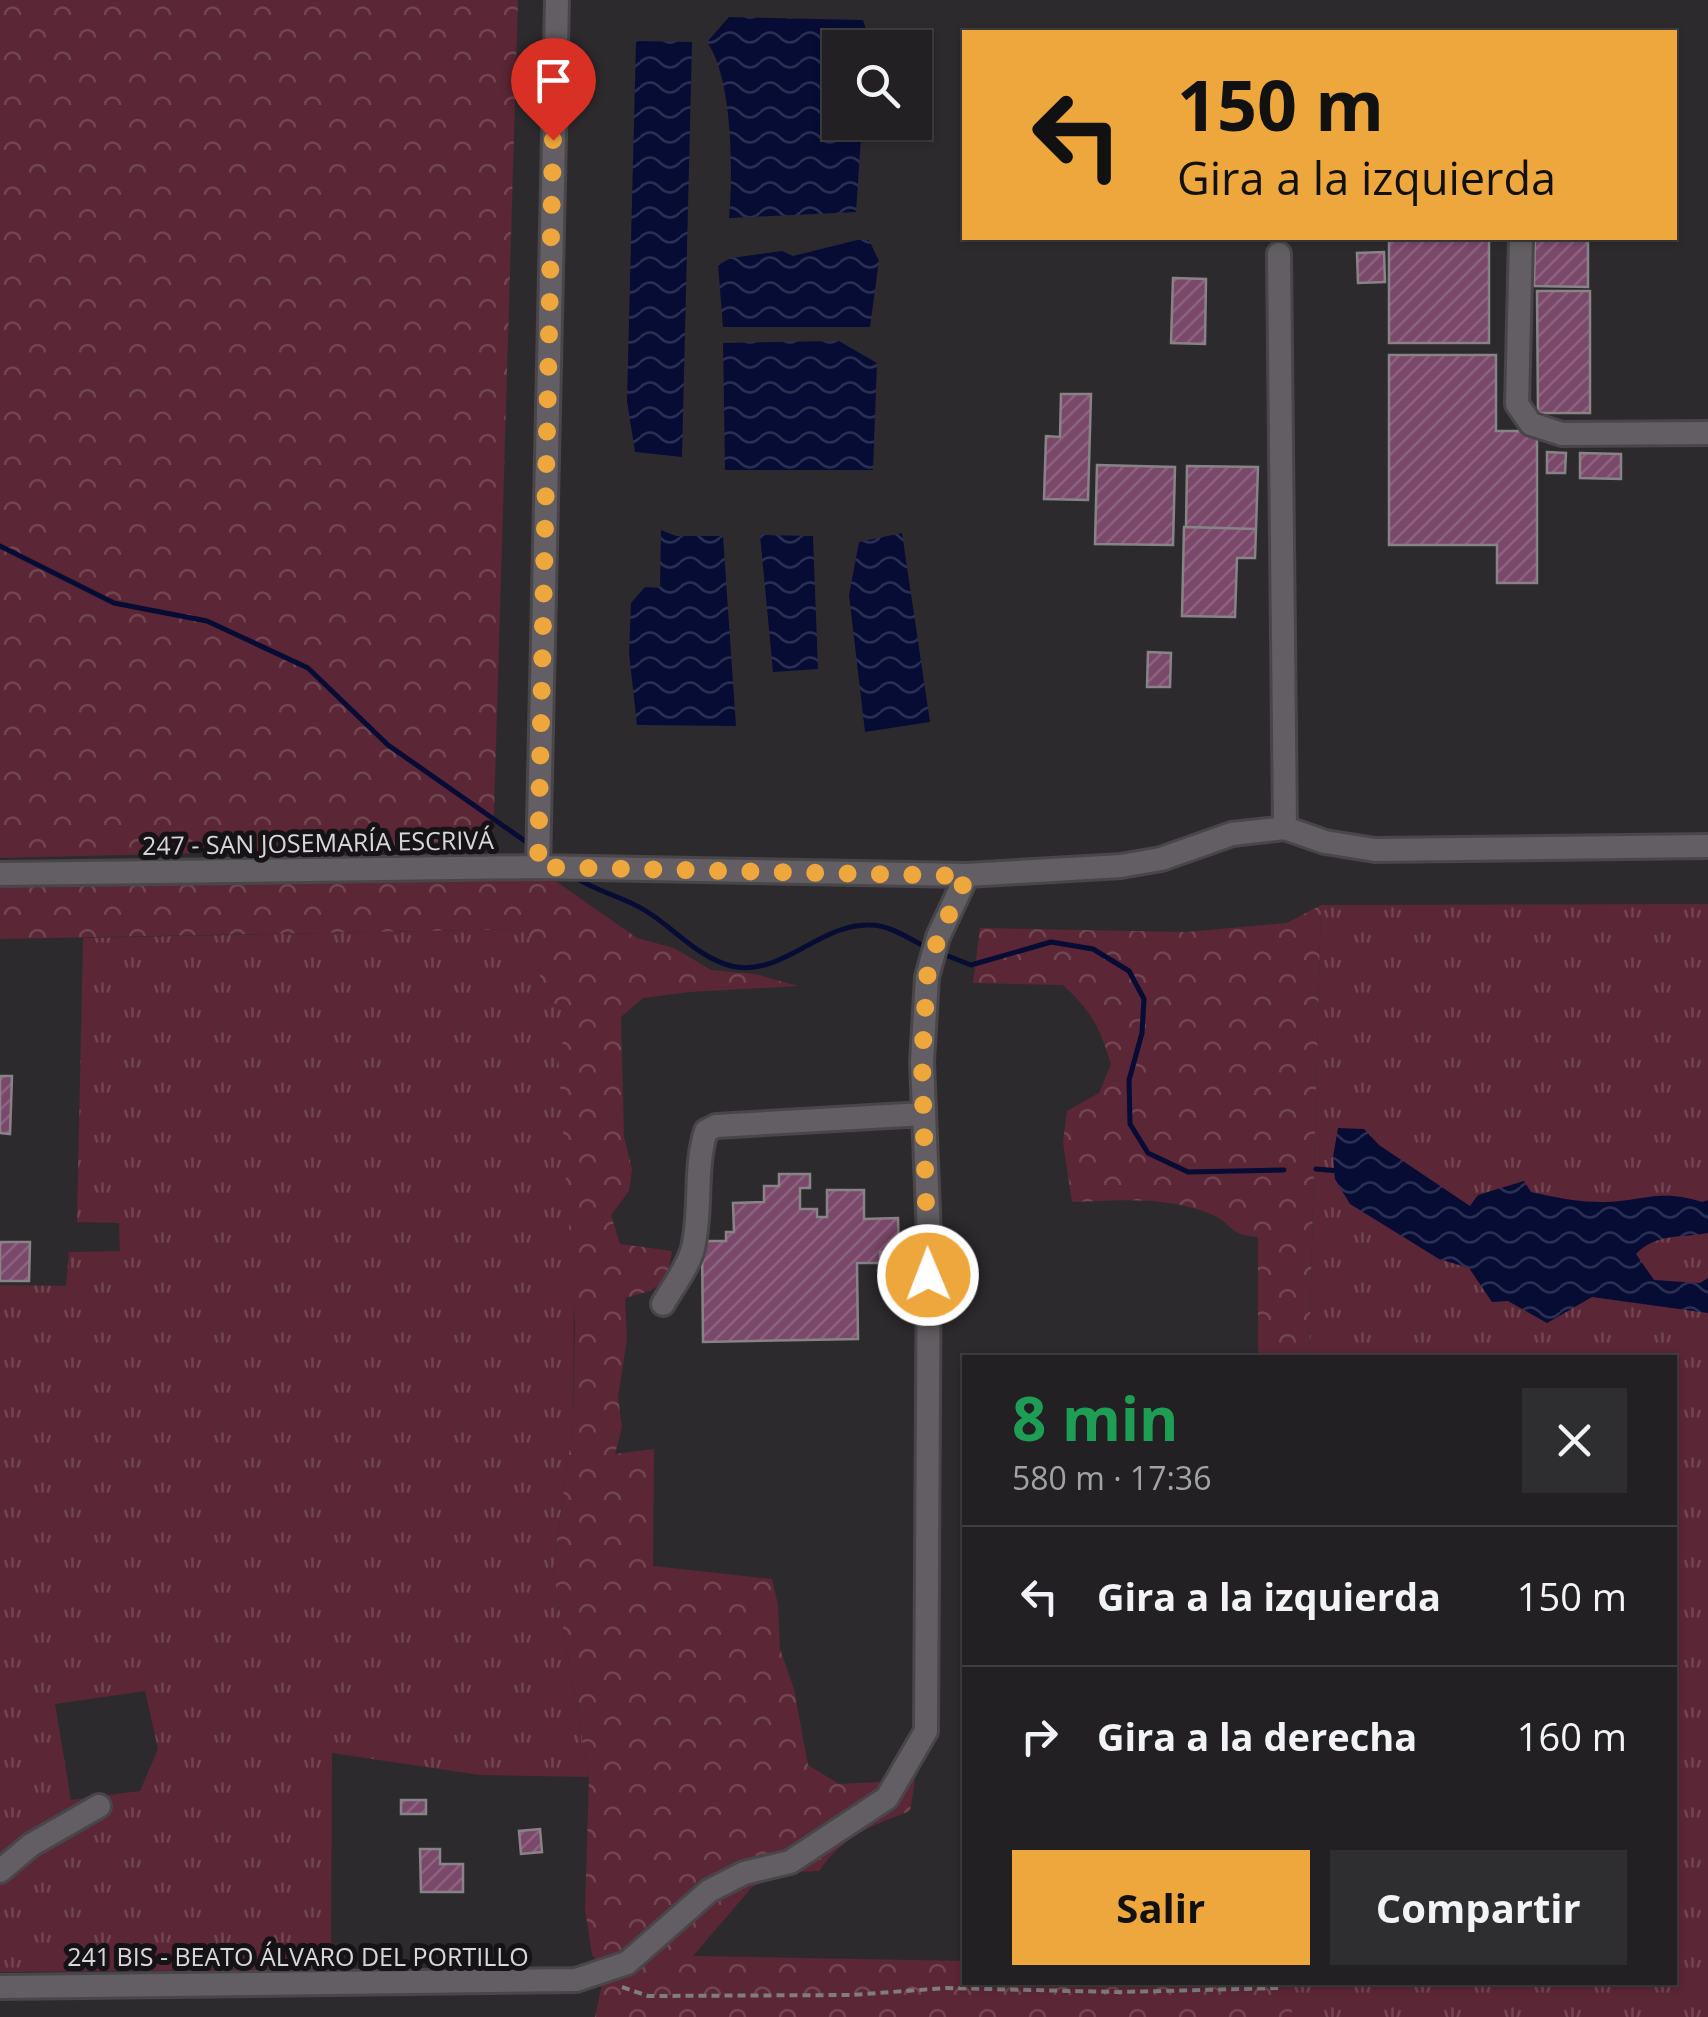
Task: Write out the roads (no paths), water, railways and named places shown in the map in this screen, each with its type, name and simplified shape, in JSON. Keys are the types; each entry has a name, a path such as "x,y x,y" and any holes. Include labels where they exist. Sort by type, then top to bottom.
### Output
{"street":[{"path":"538,867 557,0"},
{"path":"1521,240 1517,404 1531,424 1562,434 1708,433"},
{"path":"1280,254 1284,828"},
{"name":"247 - SAN JOSEMARÍA ESCRIVÁ","path":"0,874 538,867 967,876 1161,860 1232,834 1284,828 1326,842 1375,850 1708,846"},
{"path":"663,1304 694,1244 698,1155 706,1131 716,1126 924,1114 922,1062 927,977 938,938 967,876"},
{"name":"241 BIS - BEATO ÁLVARO DEL PORTILLO","path":"0,1987 556,1982 595,1976 627,1963 709,1892 744,1873 790,1862 886,1798 926,1731 928,1237 924,1114"},
{"path":"0,1872 31,1845 99,1806"}],"water":[{"path":"729,17 863,20 866,30 822,30 822,140 861,140 856,212 729,218 731,152 726,102 716,58 707,42"},
{"path":"636,41 692,42 682,457 635,452 627,401"},
{"path":"869,240 879,261 870,327 723,327 718,265 731,258 782,251 793,256"},
{"path":"839,341 877,363 873,470 725,470 723,343"},
{"path":"661,530 676,536 723,536 736,726 637,725 629,653 631,603 645,587 660,588"},
{"path":"902,533 930,722 865,732 849,595 859,542"},
{"path":"760,535 813,536 818,669 773,672"},
{"path":"1338,1128 1364,1129 1379,1145 1470,1206 1478,1195 1524,1181 1531,1192 1583,1201 1661,1196 1708,1200 1708,1233 1661,1239 1636,1254 1654,1280 1700,1283 1708,1278 1708,1313 1592,1297 1547,1323 1508,1301 1492,1302 1469,1268 1439,1259 1350,1204 1335,1179 1333,1157"}],"waterway":[{"path":"0,546 114,603 207,621 308,668 388,745 525,841"},
{"path":"576,878 638,906 697,949 731,966 767,964 834,932 870,925 892,930 927,948"},
{"path":"948,956 971,965 1051,942 1093,949 1129,971 1144,999 1142,1033 1129,1080 1130,1124 1148,1153 1188,1172 1284,1170"},
{"path":"1316,1169 1339,1171"}]}
